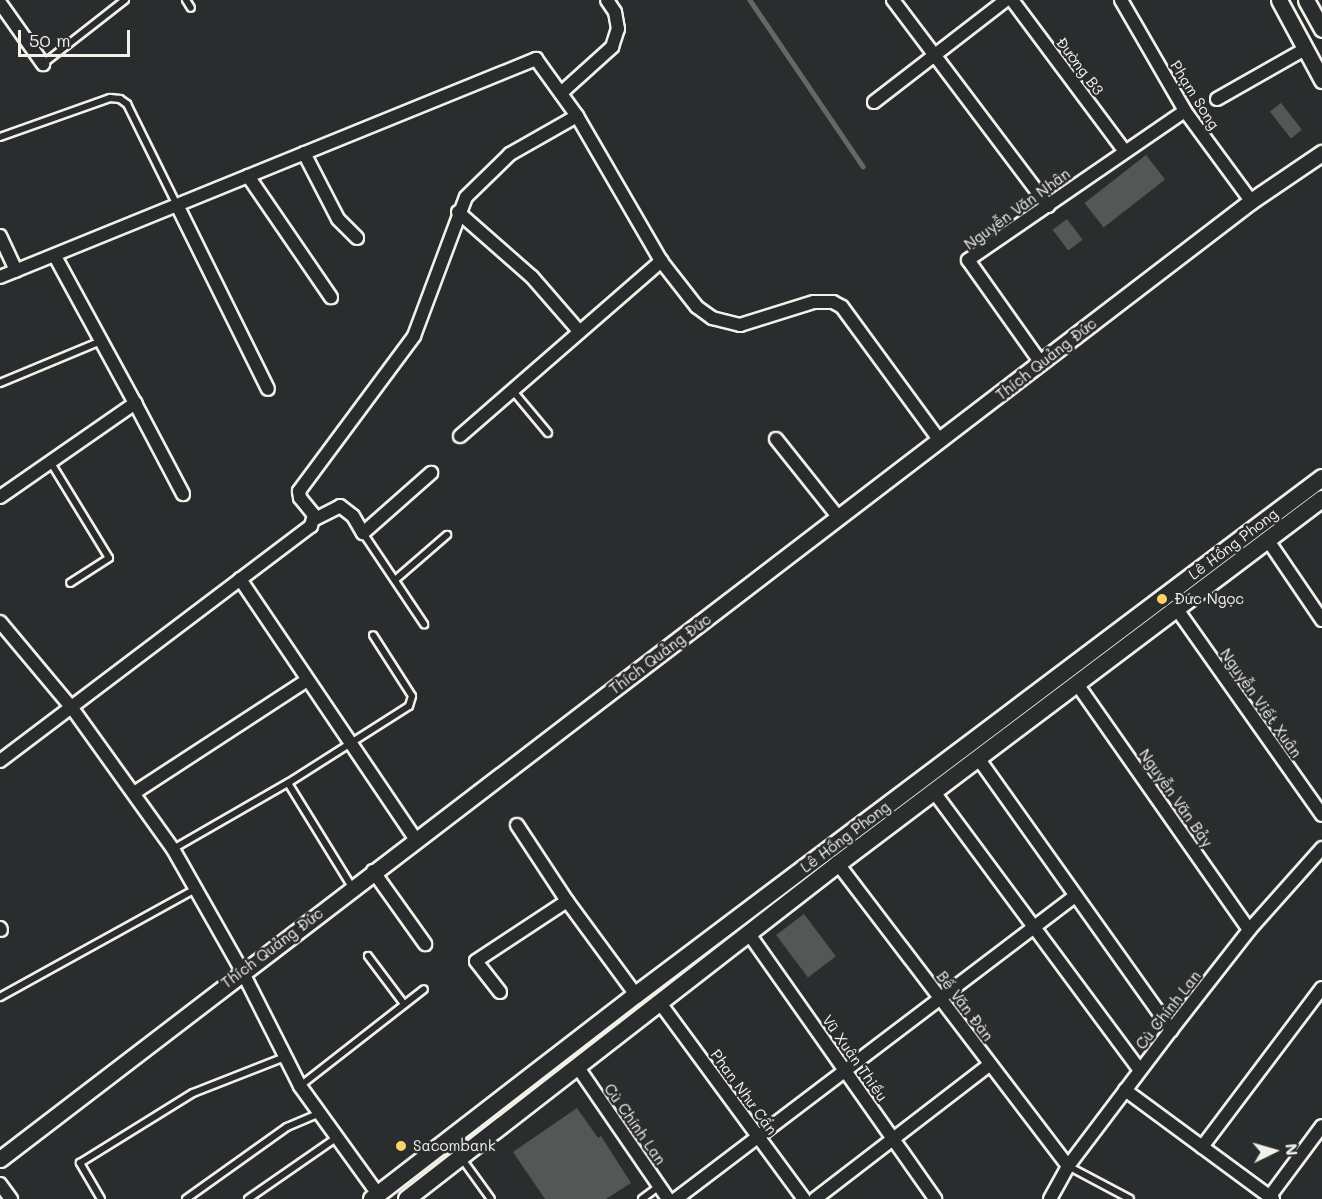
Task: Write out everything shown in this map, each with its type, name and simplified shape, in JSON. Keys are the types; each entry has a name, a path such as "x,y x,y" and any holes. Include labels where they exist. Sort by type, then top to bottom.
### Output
{"main road":[{"name":"Lê Hồng Phong","path":"407,1199 749,934 833,857 1322,478"},
{"name":"Lê Hồng Phong","path":"375,1196 449,1142 636,994 833,857 934,792 1322,499"},
{"path":"449,1142 461,1159"}],"street":[{"path":"561,93 612,47 618,29 615,12 607,0"},
{"path":"893,0 1048,206"},
{"path":"874,102 1006,0"},
{"name":"Đường B3","path":"1012,0 1124,150"},
{"name":"Phạm Song","path":"1121,0 1185,111 1251,201"},
{"path":"1279,0 1322,80"},
{"path":"1306,0 1322,29"},
{"path":"0,1 43,64"},
{"path":"1217,99 1305,49"},
{"path":"0,277 536,59 577,116 661,261 697,307 726,323 755,323 814,302 833,302 842,307 940,441"},
{"name":"Nguyễn Văn Nhân","path":"1041,363 968,260 1048,206 1124,150 1185,111"},
{"path":"315,519 299,491 414,336 458,212 466,197 495,166 577,116"},
{"path":"303,153 338,219 357,238"},
{"name":"Thích Quảng Đức","path":"0,1159 352,886 416,840 839,518 1251,201 1322,153"},
{"path":"248,176 331,297"},
{"path":"177,205 268,389"},
{"path":"458,212 531,276 578,330"},
{"path":"0,236 16,271"},
{"path":"55,256 183,494"},
{"path":"460,436 578,330 661,261"},
{"path":"0,497 135,403"},
{"path":"776,439 839,518"},
{"path":"0,761 311,526 315,519 340,506 353,516 363,533 431,473"},
{"path":"1267,539 1322,620"},
{"path":"240,579 349,746 416,840"},
{"name":"Nguyễn Viết Xuân","path":"1176,608 1322,815"},
{"path":"0,622 72,708 173,849 242,971 300,1086 375,1196"},
{"path":"134,793 306,681"},
{"name":"Nguyễn Văn Bảy","path":"1077,684 1249,930"},
{"path":"978,758 1171,1030"},
{"path":"934,792 1140,1070"},
{"path":"517,825 567,901 636,994"},
{"name":"Cù Chính Lan","path":"1050,1199 1068,1166 1140,1070 1249,930 1322,848"},
{"name":"Bế Văn Đàn","path":"833,857 1068,1166"},
{"path":"373,871 425,944"},
{"path":"676,1199 1075,896"},
{"path":"500,992 476,961 567,901"},
{"name":"Vũ Xuân Thiều","path":"749,934 935,1199"},
{"path":"1202,1146 1322,988"},
{"name":"Phan Như Cẩn","path":"660,1003 804,1199"},
{"path":"815,1199 990,1064"},
{"name":"Cù Chính Lan","path":"577,1066 668,1199"},
{"path":"1125,1090 1271,1198 1322,1126"},
{"path":"0,1184 11,1199"}],"lane":[{"path":"43,64 125,0"},
{"path":"186,0 191,8"},
{"path":"0,137 111,99 120,99 127,104 177,205"},
{"path":"0,383 101,341"},
{"path":"512,389 548,433"},
{"path":"51,463 110,558 70,583"},
{"path":"363,533 424,624"},
{"path":"395,580 447,535"},
{"path":"173,849 349,746 412,701 373,635"},
{"path":"288,783 352,886"},
{"path":"0,997 196,889"},
{"path":"369,956 404,1004"},
{"path":"300,1086 424,989"},
{"path":"101,1199 80,1163 193,1093 285,1057"},
{"path":"186,1199 287,1127 318,1114"},
{"path":"248,1199 336,1138"},
{"path":"461,1159 491,1199"},
{"path":"1068,1166 1130,1199"},
{"path":"642,1199 659,1185"}],"building":[{"path":"1281,103 1302,130 1291,138 1270,112"},
{"path":"1146,155 1165,179 1104,227 1085,203"},
{"path":"1067,219 1083,240 1068,251 1053,230"},
{"path":"804,914 836,956 808,977 776,935"},
{"path":"577,1108 598,1138 601,1136 631,1183 606,1199 545,1199 513,1152"}],"waterway":[{"path":"750,0 863,166"}],"place":[{"name":"Đức Ngọc","path":"1162,599"},
{"name":"Sacombank","path":"401,1146"}]}
